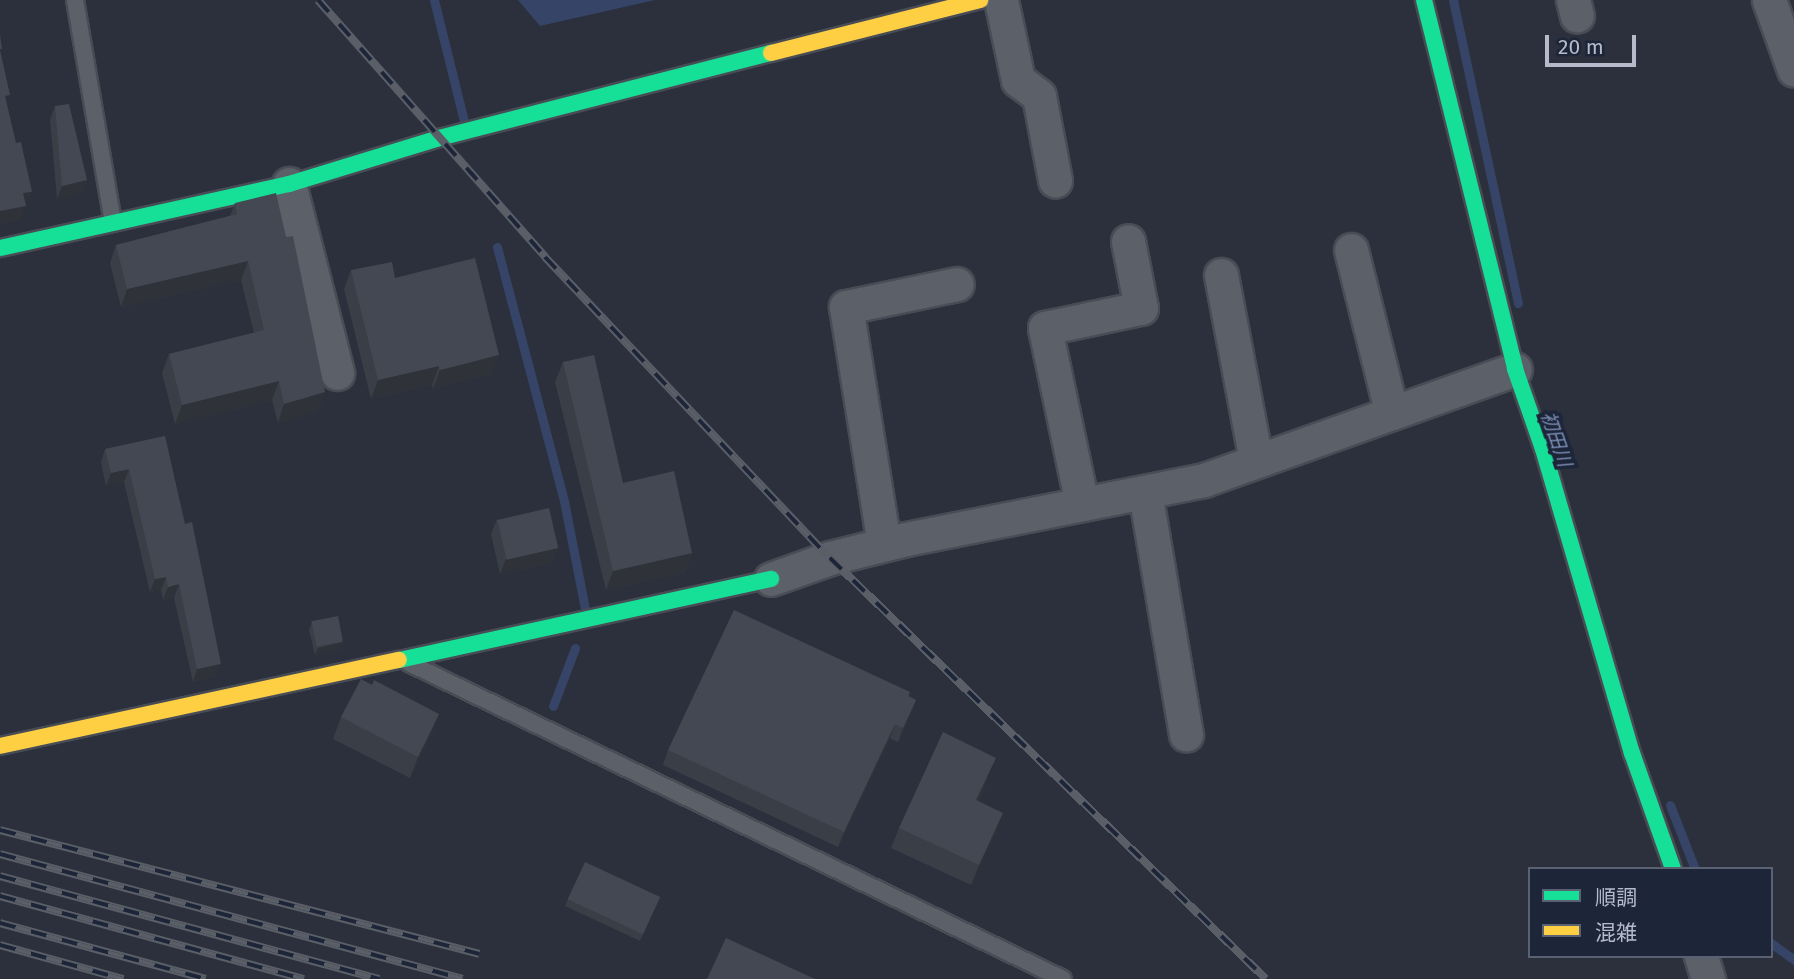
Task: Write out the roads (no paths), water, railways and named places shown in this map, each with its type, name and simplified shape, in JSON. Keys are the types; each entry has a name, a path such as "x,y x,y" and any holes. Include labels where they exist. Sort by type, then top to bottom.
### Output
{"street":[{"path":"1001,0 1017,80 1039,96 1055,180"},
{"path":"1424,0 1515,369 1543,449 1632,753 1672,867"},
{"path":"1769,0 1794,70"},
{"path":"0,248 289,184 439,138 962,2"},
{"path":"289,184 337,373"},
{"path":"1082,504 1045,328 1141,308 1128,241"},
{"path":"1351,250 1391,411"},
{"path":"1221,275 1256,461"},
{"path":"884,544 846,307 957,284"},
{"path":"0,746 771,579 830,558 884,544 1204,480 1391,411 1515,369"},
{"path":"1145,492 1186,735"},
{"path":"1702,958 1708,979"}],"lane":[{"path":"75,0 113,223"},
{"path":"401,659 1063,979"}],"water":[{"path":"518,0 655,0 540,26"}],"waterway":[{"path":"434,0 464,121"},
{"name":"初田川","path":"1453,0 1518,303"},
{"path":"497,247 564,501 585,609"},
{"path":"553,706 575,648"},
{"name":"初田川","path":"1670,805 1694,867"},
{"name":"初田川","path":"1773,944 1794,960"}],"railway":[{"path":"318,0 545,257 830,558 1266,979"},
{"path":"0,830 479,954"},
{"path":"0,854 462,979"},
{"path":"0,876 379,979"},
{"path":"0,896 304,979"},
{"path":"0,923 206,979"},
{"path":"0,945 123,979"}]}
